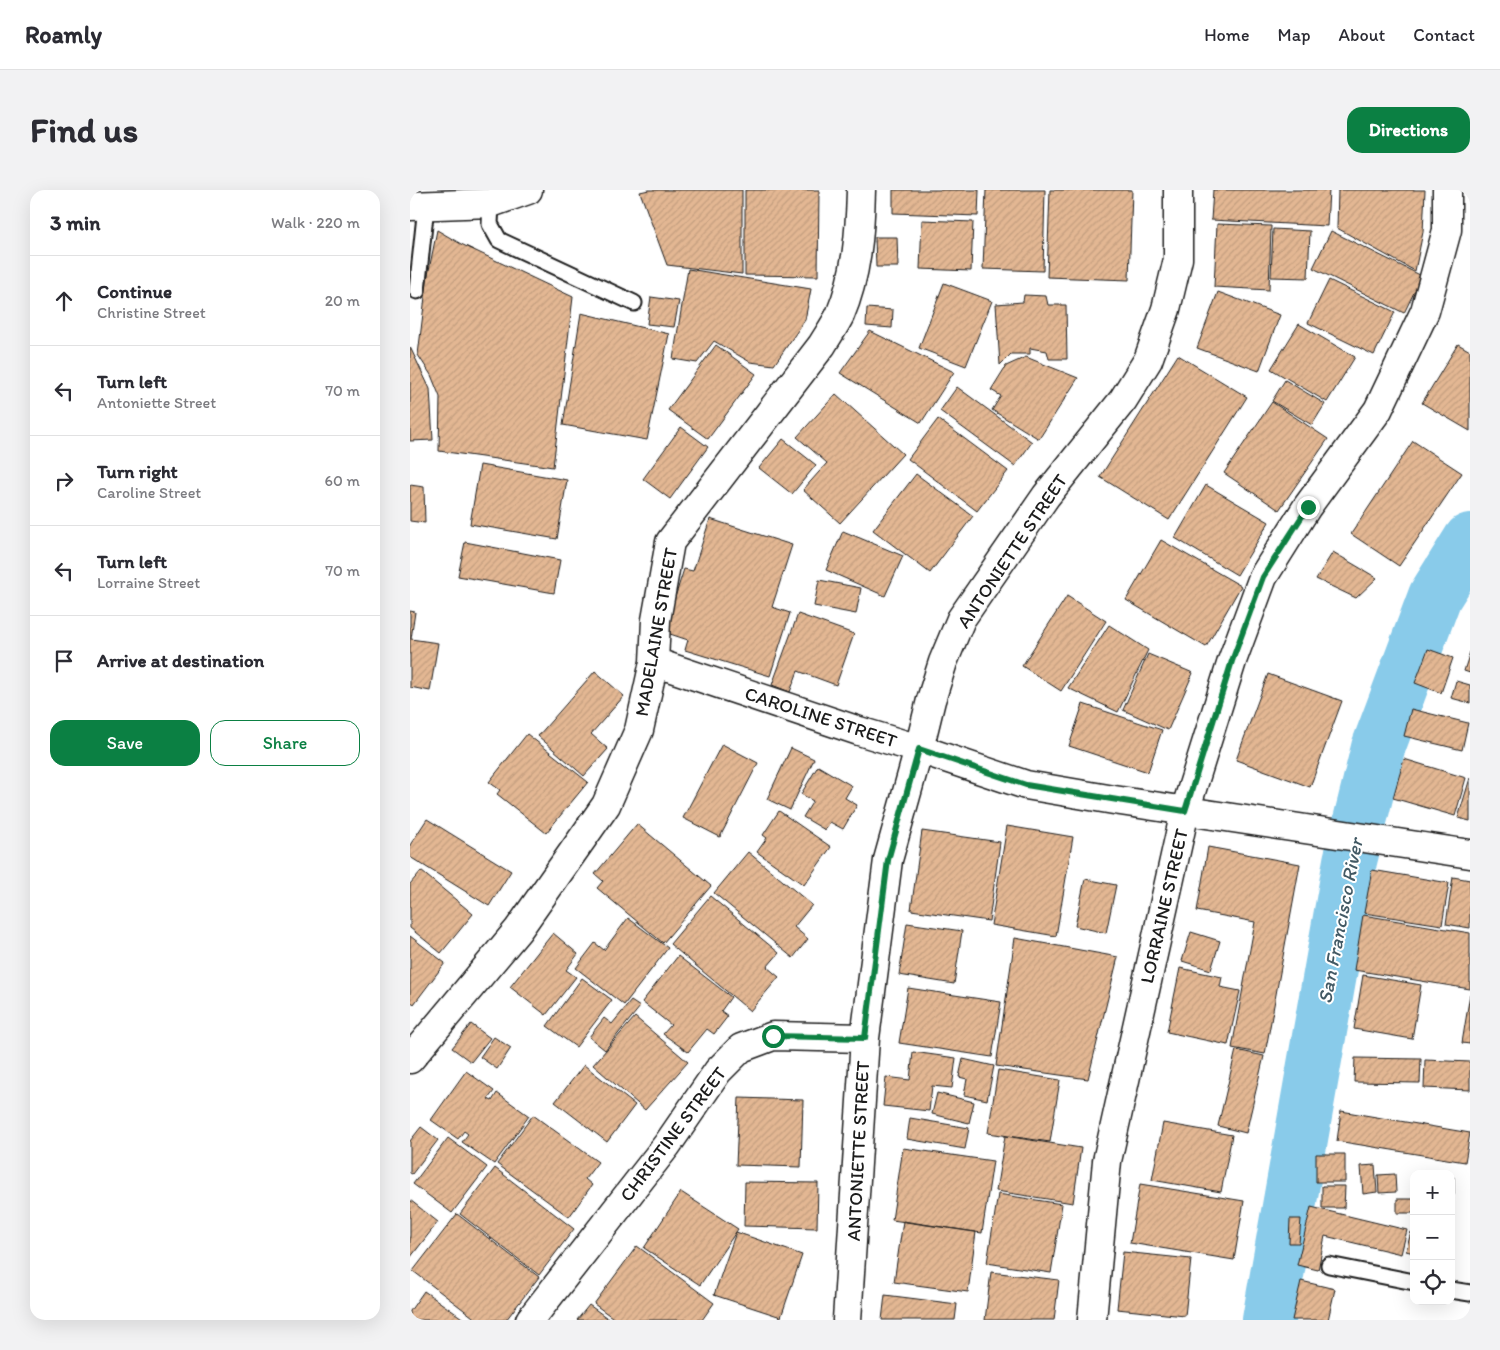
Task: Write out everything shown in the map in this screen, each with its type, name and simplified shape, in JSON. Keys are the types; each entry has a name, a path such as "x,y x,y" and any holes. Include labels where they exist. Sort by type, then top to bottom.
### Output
{"street":[{"path":"418,206 491,203 528,190"},
{"name":"MADELAINE STREET","path":"410,1058 518,930 606,805 639,730 654,662 656,620 670,542 822,344 839,315 852,278 860,231 860,190"},
{"name":"ANTONIETTE STREET","path":"848,1320 865,1038 888,860 934,690 961,619 1046,496 1123,400 1148,360 1166,309 1178,259 1178,190"},
{"name":"LORRAINE STREET","path":"1092,1320 1107,1161 1185,811 1232,661 1263,577 1308,507 1378,410 1425,311 1447,230 1447,190"},
{"name":"CAROLINE STREET","path":"654,662 859,732 919,749 1026,785 1470,854"},
{"name":"CHRISTINE STREET","path":"530,1320 667,1145 718,1072 741,1048 773,1036 865,1038"}],"lane":[{"path":"491,203 490,224 499,240 634,303"},
{"path":"417,291 418,206"},
{"path":"1329,1265 1410,1281"},
{"path":"1455,1291 1470,1294"}],"building":[{"path":"649,190 742,190 742,274 667,265 640,192"},
{"path":"745,190 819,190 818,276 745,275"},
{"path":"893,190 979,190 978,216 893,213"},
{"path":"986,190 1045,190 1043,271 983,269"},
{"path":"1050,190 1132,190 1129,280 1047,277"},
{"path":"1213,190 1329,190 1327,226 1211,220"},
{"path":"1338,190 1425,190 1423,232 1415,271 1337,228"},
{"path":"922,220 973,222 971,271 920,269"},
{"path":"1217,224 1271,226 1269,290 1214,287"},
{"path":"1273,229 1310,231 1308,278 1271,277"},
{"path":"437,230 461,244 573,297 553,467 439,451 440,397 431,375 418,355 427,280"},
{"path":"1331,231 1422,276 1404,313 1313,268"},
{"path":"875,237 897,237 898,267 876,267"},
{"path":"688,269 811,289 805,320 774,365 750,362 714,341 697,363 673,359"},
{"path":"1329,280 1395,312 1374,355 1308,323"},
{"path":"944,283 992,301 966,366 919,348"},
{"path":"1218,292 1280,315 1259,371 1197,348"},
{"path":"1024,295 1046,296 1048,305 1066,305 1067,359 1049,359 1047,351 1030,348 1030,354 1011,354 1000,365 996,304 1023,302"},
{"path":"651,297 679,301 674,327 647,324"},
{"path":"867,308 893,310 892,328 866,326"},
{"path":"581,313 669,334 647,440 563,425"},
{"path":"1299,324 1355,357 1327,402 1271,369"},
{"path":"870,331 954,372 921,423 840,373"},
{"path":"1458,344 1470,351 1470,431 1422,403"},
{"path":"716,345 756,374 708,439 668,410"},
{"path":"410,347 430,389 433,440 410,441"},
{"path":"1178,355 1247,397 1169,520 1100,477"},
{"path":"1026,357 1078,378 1039,439 992,410 1001,396 991,390 1006,366"},
{"path":"1285,380 1325,404 1312,425 1272,401"},
{"path":"957,387 1032,442 1015,466 940,411"},
{"path":"836,394 903,454 840,523 803,490 827,463 797,437"},
{"path":"1272,402 1328,439 1279,510 1224,473"},
{"path":"938,419 1008,471 977,511 908,459"},
{"path":"681,427 708,447 670,499 643,479"},
{"path":"783,439 816,465 792,494 759,468"},
{"path":"1413,441 1462,473 1399,566 1351,534"},
{"path":"480,465 567,480 557,539 470,524"},
{"path":"916,474 973,516 930,573 873,530"},
{"path":"410,485 424,487 425,523 410,521"},
{"path":"1206,485 1269,522 1237,575 1175,538"},
{"path":"710,519 792,545 772,607 790,613 770,676 685,650 688,640 664,632 684,569 693,571"},
{"path":"843,531 903,556 885,596 826,570"},
{"path":"1161,540 1241,586 1206,647 1126,600"},
{"path":"465,542 560,560 554,593 458,576"},
{"path":"1333,552 1377,578 1356,598 1316,579"},
{"path":"819,580 861,588 856,614 814,606"},
{"path":"1067,596 1106,621 1061,691 1022,666"},
{"path":"410,611 415,612 411,639 438,643 430,691 410,687"},
{"path":"798,614 854,634 836,685 798,671 790,692 772,685"},
{"path":"1109,625 1148,650 1118,712 1068,688"},
{"path":"1428,649 1453,658 1441,693 1415,683"},
{"path":"1470,652 1470,673 1464,671"},
{"path":"1148,654 1193,673 1168,730 1123,710"},
{"path":"595,671 624,696 591,734 608,749 584,776 538,736"},
{"path":"1268,674 1342,701 1310,787 1236,760"},
{"path":"1456,681 1470,685 1470,703 1451,698"},
{"path":"1083,704 1162,730 1148,772 1069,746"},
{"path":"1411,709 1468,723 1462,750 1404,736"},
{"path":"527,734 588,782 546,833 497,794 500,790 489,782"},
{"path":"722,744 758,763 720,837 683,818"},
{"path":"791,748 814,759 790,810 767,799"},
{"path":"1404,759 1466,778 1455,816 1393,798"},
{"path":"818,766 852,786 845,798 857,805 843,829 830,822 825,830 803,817 813,801 801,794"},
{"path":"1470,778 1470,821 1458,818"},
{"path":"779,811 831,847 804,885 757,852 767,838 763,835"},
{"path":"427,819 511,871 489,906 410,857 410,845"},
{"path":"637,824 711,886 663,943 597,888 603,881 595,874"},
{"path":"1007,826 1073,837 1056,936 991,925"},
{"path":"922,831 1000,842 989,921 911,910"},
{"path":"1208,847 1300,864 1265,1054 1232,1048 1255,922 1197,911"},
{"path":"748,852 812,905 794,927 808,939 793,958 714,893"},
{"path":"1372,870 1449,883 1442,925 1364,913"},
{"path":"421,871 473,914 441,953 410,928 410,884"},
{"path":"1453,877 1470,880 1470,928 1446,924"},
{"path":"1085,879 1116,885 1106,933 1075,926"},
{"path":"710,896 779,953 767,967 779,977 750,1011 670,944"},
{"path":"1363,915 1470,933 1470,989 1354,970"},
{"path":"628,918 668,948 624,1005 576,968 595,943 604,950"},
{"path":"907,923 962,931 954,984 899,975"},
{"path":"1191,932 1220,941 1211,970 1182,961"},
{"path":"553,933 578,954 566,970 576,977 546,1015 510,987"},
{"path":"410,936 445,963 414,1004 410,1001"},
{"path":"1015,938 1118,957 1088,1079 996,1066"},
{"path":"678,956 731,997 721,1011 728,1016 714,1034 707,1029 688,1052 663,1034 671,1025 642,1002"},
{"path":"1180,968 1222,977 1220,987 1240,991 1228,1045 1167,1032"},
{"path":"1363,975 1421,985 1412,1039 1354,1029"},
{"path":"582,978 612,1000 576,1047 547,1026"},
{"path":"908,988 1001,1002 992,1057 899,1043"},
{"path":"1470,994 1470,1044 1462,1043"},
{"path":"631,1001 640,1007 605,1050 589,1037 604,1018 612,1024"},
{"path":"635,1017 688,1062 645,1110 593,1065"},
{"path":"471,1024 490,1038 471,1062 452,1048"},
{"path":"494,1037 511,1048 497,1069 480,1057"},
{"path":"1236,1050 1264,1056 1246,1133 1218,1126"},
{"path":"913,1052 956,1058 952,1088 932,1086 929,1111 883,1106 886,1077 910,1080"},
{"path":"1355,1058 1421,1059 1420,1083 1354,1082"},
{"path":"963,1059 994,1066 987,1100 964,1095 967,1079 959,1077"},
{"path":"1425,1060 1470,1062 1470,1090 1424,1088"},
{"path":"584,1065 635,1105 607,1142 555,1102"},
{"path":"998,1070 1060,1080 1050,1142 988,1133"},
{"path":"466,1071 494,1091 488,1099 492,1101 497,1093 529,1116 494,1164 462,1142 468,1134 464,1131 458,1139 431,1120"},
{"path":"937,1093 974,1102 969,1123 932,1114"},
{"path":"739,1098 803,1100 801,1167 736,1165"},
{"path":"1341,1111 1470,1133 1465,1162 1337,1141"},
{"path":"533,1115 598,1162 585,1179 592,1185 569,1217 497,1164"},
{"path":"910,1118 969,1128 965,1149 907,1139"},
{"path":"1163,1123 1232,1135 1221,1192 1152,1180"},
{"path":"421,1127 438,1140 412,1174 410,1173 410,1141"},
{"path":"1005,1136 1081,1148 1073,1203 996,1191"},
{"path":"448,1138 487,1167 452,1213 413,1184"},
{"path":"903,1148 993,1161 982,1233 892,1220"},
{"path":"1316,1154 1345,1154 1345,1182 1316,1182"},
{"path":"1375,1165 1377,1192 1363,1194 1361,1166"},
{"path":"495,1168 574,1229 539,1275 460,1214"},
{"path":"1395,1174 1396,1192 1379,1193 1378,1175"},
{"path":"745,1182 818,1183 817,1228 744,1226"},
{"path":"1140,1184 1244,1201 1234,1260 1130,1243"},
{"path":"1322,1186 1345,1186 1344,1208 1322,1208"},
{"path":"681,1192 738,1229 700,1285 644,1248"},
{"path":"998,1194 1062,1204 1051,1273 987,1263"},
{"path":"1397,1199 1410,1199 1410,1213 1397,1213"},
{"path":"410,1200 438,1222 410,1258"},
{"path":"1311,1207 1407,1230 1401,1254 1325,1236 1318,1270 1297,1265"},
{"path":"457,1214 539,1277 506,1320 477,1320 413,1271"},
{"path":"1290,1219 1301,1219 1299,1243 1289,1243"},
{"path":"903,1221 976,1232 968,1292 894,1282"},
{"path":"736,1232 802,1255 781,1317 714,1295"},
{"path":"1410,1236 1410,1252 1406,1251"},
{"path":"637,1246 714,1303 702,1320 616,1320 594,1304"},
{"path":"1123,1252 1191,1259 1185,1316 1117,1309"},
{"path":"991,1272 1059,1280 1054,1320 985,1320"},
{"path":"1301,1281 1335,1289 1328,1320 1292,1320"},
{"path":"424,1291 465,1320 413,1320 410,1318 410,1311"},
{"path":"885,1295 957,1304 955,1320 882,1320"},
{"path":"589,1305 610,1320 577,1320"}],"waterway":[{"name":"San Francisco River","path":"1269,1320 1350,861 1378,748 1435,596 1470,540"}],"route":[{"path":"773,1036 865,1038 888,860 919,749 1026,785 1185,811 1232,661 1263,577 1308,507"}]}
